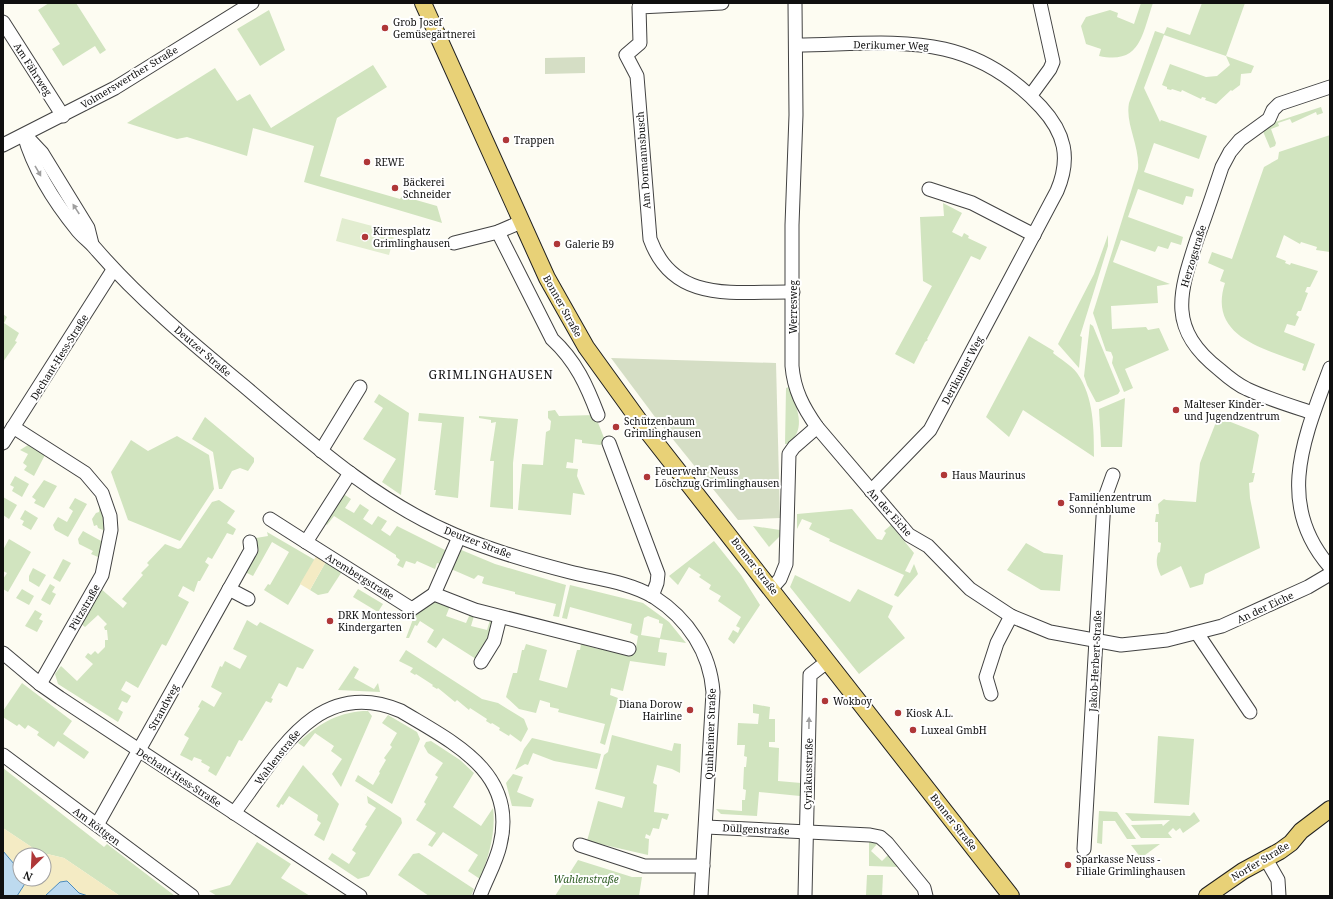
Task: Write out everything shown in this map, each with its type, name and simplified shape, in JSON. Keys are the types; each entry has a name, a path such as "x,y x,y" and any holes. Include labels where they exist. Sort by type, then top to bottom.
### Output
{"main road":[{"name":"Bonner Straße","path":"423,3 547,278 586,347 643,426 772,588 1012,896"},
{"name":"Norfer Straße","path":"1206,896 1291,843 1301,831 1330,809"}],"street":[{"name":"Volmerswerther Straße","path":"3,145 63,116 115,88 252,3"},
{"name":"Am Dormannsbusch","path":"722,3 639,7 640,43 626,55 637,76 650,239 654,250 665,268 682,282 692,286 715,291 793,292"},
{"name":"Werresweg","path":"795,3 796,115 792,225 793,378 800,401 817,427"},
{"path":"1031,95 1050,69 1053,62 1040,3"},
{"name":"Am Fährweg","path":"3,22 63,116"},
{"name":"Derikumer Weg","path":"796,44 915,44 941,47 966,54 984,62 1031,95 1048,114 1058,129 1063,143 1065,164 1063,175 1057,190 930,430 871,491"},
{"name":"Herzogstraße","path":"1313,414 1246,389 1211,364 1192,341 1187,332 1183,322 1181,300 1184,279 1222,167 1230,152 1251,131 1269,119 1272,110 1279,104 1330,87"},
{"name":"Deutzer Straße","path":"24,135 42,153 88,228 92,244 114,270 172,325 350,474 399,506 459,537 520,558 626,585 652,596"},
{"path":"929,189 972,203 1034,235"},
{"path":"454,243 498,232 521,222"},
{"path":"498,232 552,339 563,349 581,372 598,415"},
{"name":"Dechant-Hess-Straße","path":"3,443 114,270"},
{"path":"1330,368 1302,449 1298,489 1300,507 1307,528 1320,556 1330,567"},
{"path":"321,451 360,387"},
{"name":"Pützstraße","path":"13,427 85,473 102,493 110,516 111,530 102,575 40,684"},
{"path":"772,588 780,579 786,564 789,454 794,447 817,427"},
{"name":"An der Eiche","path":"817,427 909,535 928,546 970,588 1010,616 1050,632 1121,645 1142,644 1167,640 1222,626 1308,587 1330,574"},
{"path":"610,443 658,574 652,596"},
{"path":"306,542 350,474"},
{"name":"Jakob-Herbert-Straße","path":"1084,849 1104,500 1113,475"},
{"name":"Arembergstraße","path":"270,519 412,609 434,594"},
{"path":"459,537 434,594 475,610 629,649"},
{"name":"Strandweg","path":"97,825 251,550 250,542"},
{"path":"229,589 248,599"},
{"name":"Quinheimer Straße","path":"652,596 671,609 685,623 706,658 712,678 713,692 701,896"},
{"path":"992,694 986,677 997,643 1010,616"},
{"path":"481,662 494,641 500,617"},
{"path":"1197,633 1250,712"},
{"name":"Dechant-Hess-Straße","path":"3,653 40,684 360,896"},
{"name":"Cyriakusstraße","path":"805,896 810,675 828,661"},
{"name":"Wahlenstraße","path":"234,813 296,731 314,716 334,706 346,703 367,702 390,706 401,711 466,751 480,764 492,782 500,804 502,830 500,845 480,896"},
{"name":"Am Röttgen","path":"3,755 192,896"},
{"name":"Düllgenstraße","path":"706,827 870,835 880,837 887,843 924,888 926,896"},
{"path":"580,845 644,866 703,866"},
{"path":"1266,859 1278,880 1279,896"}],"green space":[{"path":"49,3 76,3 106,50 100,54 95,46 63,66 52,49 60,44 38,10"},
{"path":"1141,3 1153,3 1142,36 1132,51 1124,56 1113,58 1099,56 1101,49 1086,44 1081,26 1086,17 1110,10 1118,13 1117,17 1134,24"},
{"path":"1202,3 1245,3 1226,56 1164,35 1144,88 1160,122 1161,120 1207,136 1199,159 1154,143 1144,172 1194,189 1192,197 1186,196 1183,205 1138,189 1128,217 1183,237 1181,245 1171,242 1168,249 1158,246 1155,252 1121,240 1113,262 1170,284 1157,286 1158,303 1111,306 1112,329 1146,327 1148,330 1159,328 1169,350 1125,369 1133,388 1124,392 1112,363 1113,357 1111,352 1106,351 1093,313 1138,169 1137,152 1129,119 1129,103 1155,31 1164,34 1167,27 1190,35"},
{"path":"269,10 285,50 260,66 237,29"},
{"path":"1226,56 1254,66 1251,73 1241,74 1240,85 1232,91 1231,90 1216,104 1205,100 1206,98 1202,97 1201,99 1182,90 1181,92 1167,89 1167,87 1162,85 1170,64 1206,77 1217,76 1230,65"},
{"path":"585,57 585,73 545,74 545,58"},
{"path":"373,65 387,87 337,118 320,176 400,199 402,196 437,206 442,223 304,182 314,146 253,128 247,156 187,137 177,139 127,123 215,68 237,101 250,94 271,128"},
{"path":"1321,107 1323,113 1317,115 1316,112 1292,123 1290,119 1278,123 1279,126 1271,129 1276,143 1275,146 1270,148 1262,129 1269,124"},
{"path":"1330,135 1330,252 1316,250 1317,247 1301,242 1300,244 1284,235 1276,257 1286,261 1285,263 1290,265 1291,263 1318,271 1310,287 1307,287 1305,292 1308,293 1301,311 1298,311 1296,315 1299,317 1295,326 1287,324 1284,332 1315,344 1305,371 1302,370 1304,364 1258,346 1232,329 1225,317 1222,302 1225,283 1220,281 1224,270 1208,263 1212,252 1232,259 1264,167 1278,159 1279,152"},
{"path":"943,203 962,213 952,232 962,237 964,233 969,236 968,238 987,247 980,260 971,256 914,364 895,354 932,286 923,281 920,217 944,216"},
{"name":"Kirmesplatz Grimlinghausen","path":"342,218 395,232 389,255 336,241"},
{"path":"1108,235 1108,246 1080,336 1082,337 1079,368 1058,344 1094,274"},
{"path":"3,314 7,317 4,323 19,333 15,341 17,342 3,362"},
{"path":"1090,324 1093,326 1120,391 1118,394 1099,402 1096,402 1084,376"},
{"path":"1029,336 1054,351 1053,353 1075,370 1083,382 1092,414 1094,457 1023,410 1009,437 986,417"},
{"path":"611,358 776,363 780,518 738,520 655,417"},
{"path":"789,387 799,417 799,424 798,431 794,438 788,444 785,444 786,388"},
{"path":"379,394 409,413 401,495 382,482 396,459 363,439 383,408 374,402"},
{"path":"1125,398 1122,447 1101,447 1099,409"},
{"path":"555,410 559,416 595,415 606,443 600,445 582,443 582,440 575,439 573,463 567,462 566,468 578,469 577,476 585,495 573,493 571,515 518,510 522,464 543,465 546,432 550,430 551,421 548,418 548,411"},
{"path":"419,413 464,417 458,498 435,495 436,490 434,490 442,423 418,421"},
{"path":"479,416 518,419 513,463 513,509 490,507 494,461 490,461 496,422 491,423 491,420 479,418"},
{"path":"205,417 254,458 254,462 248,471 240,468 232,471 222,489 219,489 213,452 192,439"},
{"path":"1218,417 1256,432 1259,435 1252,473 1255,473 1253,482 1249,483 1250,498 1260,548 1205,574 1203,584 1190,588 1181,566 1161,576 1159,572 1157,561 1161,543 1158,542 1158,522 1155,522 1156,514 1159,514 1158,504 1164,499 1196,502 1200,463"},
{"path":"177,436 209,455 214,489 180,541 128,520 111,472 131,440 148,451"},
{"path":"28,445 45,455 34,476 24,470 27,466 23,463 28,454 20,450"},
{"path":"15,476 29,484 22,497 12,491 14,487 10,485"},
{"path":"44,480 57,486 44,508 34,503 36,500 32,497"},
{"path":"342,493 351,499 345,508 354,513 360,504 369,510 363,519 372,525 378,516 387,521 381,530 390,536 397,526 449,552 443,565 437,563 435,569 417,561 415,564 406,561 403,568 397,565 400,560 396,557 396,555 334,516 327,525 323,522"},
{"path":"3,497 17,505 9,519 3,515"},
{"path":"75,498 87,504 68,537 55,530 53,525 58,517 67,522 73,511 69,508"},
{"path":"219,500 235,511 227,523 236,529 233,535 227,533 212,559 208,557 205,562 209,565 200,581 198,581 194,592 183,586 178,596 189,602 166,646 162,644 138,688 126,681 121,690 131,696 127,703 122,701 118,709 123,712 118,722 58,684 55,674 61,666 77,681 93,664 85,657 88,653 91,655 95,651 98,654 105,647 105,640 108,640 107,630 105,630 104,627 107,624 98,615 85,627 80,623 100,588 123,608 127,603 122,599 143,575 141,573 149,565 147,563 165,544 178,549 181,548 212,502"},
{"path":"103,505 106,536 103,535 103,530 98,528 97,525 94,526 92,519 96,513 99,512 99,507"},
{"path":"852,509 877,539 882,540 886,533 884,531 891,525 914,553 905,571 910,573 914,564 918,574 898,597 894,595 904,575 829,541 830,539 809,529 812,523 802,519 797,529 797,514"},
{"path":"25,510 38,518 31,530 22,525 24,521 20,519"},
{"path":"753,526 780,530 780,536 769,547"},
{"path":"83,531 103,542 98,557 91,554 93,551 79,544 78,539"},
{"path":"267,532 315,560 288,605 264,590 268,584 270,585 289,552 272,542 253,576 245,572 259,549 253,545 256,538 268,536"},
{"path":"9,539 31,552 8,592 3,589 3,579 7,573 3,571 3,550"},
{"path":"714,541 741,575 760,605 734,644 728,639 733,630 738,633 740,628 736,626 741,617 718,601 721,596 709,589 711,585 699,577 701,575 689,567 678,585 669,576"},
{"path":"1026,543 1044,553 1063,555 1060,591 1041,590 1007,570"},
{"path":"459,549 495,564 566,585 559,617 553,616 556,604 515,594 515,592 484,584 482,583 484,577 478,575 474,579 451,569"},
{"path":"328,558 343,570 328,593 318,595 310,590"},
{"path":"63,559 71,563 60,582 53,578"},
{"path":"33,568 46,575 39,587 29,581 29,576"},
{"path":"795,575 850,602 858,589 893,606 888,617 905,638 859,674 790,587"},
{"path":"50,584 55,587 52,592 56,594 50,605 41,600"},
{"path":"570,585 643,603 669,622 686,643 660,639 658,652 667,653 665,666 630,661 623,691 611,688 610,695 618,698 605,745 600,743 605,724 558,712 559,709 550,707 550,703 540,700 536,713 519,709 506,697 513,673 517,673 522,650 524,650 526,644 547,650 539,680 567,688 577,650 580,650 581,644 598,649 600,644 632,652 636,648 638,636 630,633 632,624 570,607 567,619 562,618","holes":["648,616 659,620 659,623 663,624 660,638 641,635 644,618"]},
{"path":"22,589 34,596 29,605 16,598"},
{"path":"358,589 383,604 378,612 353,597"},
{"path":"434,600 450,606 446,616 466,623 470,614 474,616 471,626 487,630 490,620 492,623 490,635 476,659 443,638 436,648 427,642 434,630 420,621 417,626 415,625 409,638 406,638 416,611"},
{"path":"35,610 42,614 39,619 43,621 37,632 25,626"},
{"path":"247,620 257,626 260,622 314,650 303,669 297,667 287,687 279,683 271,698 273,699 271,703 266,701 242,741 239,740 230,757 227,756 216,776 208,771 210,767 201,762 202,760 194,757 192,761 180,755 189,738 184,735 200,708 198,707 202,700 214,707 222,693 211,687 220,666 222,667 225,661 240,669 247,656 233,649"},
{"path":"406,650 482,699 498,703 524,719 528,729 521,742 510,734 509,736 499,730 500,728 486,721 487,719 470,708 469,710 457,700 455,702 438,688 437,689 416,674 415,675 410,672 413,668 399,661"},
{"path":"354,666 359,669 354,678 374,689 378,683 380,692 338,690"},
{"path":"22,683 72,721 63,734 89,752 84,759 58,741 54,747 37,735 39,732 28,725 25,729 19,724 17,726 3,717 3,711"},
{"path":"753,704 770,707 769,719 775,719 775,742 769,742 769,747 779,748 778,781 801,783 800,796 759,792 757,816 721,814 716,809 742,811 742,800 745,800 746,790 743,789 744,767 746,767 747,757 744,756 745,745 737,745 738,723 758,724 759,714 753,713"},
{"path":"368,711 372,716 341,787 332,774 342,759 331,751 334,746 315,733 304,747 298,743 320,725 336,717"},
{"path":"388,715 417,732 420,739 392,804 355,781 358,775 373,785 380,773 379,772 386,760 384,758 392,747 390,745 397,733 382,723"},
{"path":"612,735 672,751 674,743 681,744 680,773 657,765 653,783 657,785 654,812 669,814 667,820 662,818 659,829 653,828 650,836 646,834 645,838 649,839 648,855 587,841 598,801 622,808 625,797 595,789 604,755 608,752"},
{"path":"1158,736 1194,739 1189,805 1154,803"},
{"path":"532,738 601,754 597,769 554,761 533,753 528,765 525,764 515,770 524,749"},
{"path":"431,741 460,760 474,773 453,807 481,826 493,808 493,835 480,879 468,871 478,855 443,832 432,847 428,845 436,833 416,820 426,804 424,802 438,777 435,775 443,763 428,753 424,746 426,742"},
{"path":"303,765 339,804 324,841 314,835 321,823 317,820 318,815 289,796 283,805 281,804 279,808 276,806"},
{"path":"3,768 104,847 107,844 175,896 120,896 64,858 52,855 52,847 32,847 3,828"},
{"path":"513,774 523,777 517,792 534,799 531,807 512,806 506,783"},
{"path":"361,792 401,818 402,823 369,876 358,879 328,859 332,853 349,864 356,853 352,850 376,808 368,803 367,796"},
{"path":"1099,811 1117,812 1136,839 1127,839 1115,821 1103,821 1102,844 1097,843"},
{"path":"1194,812 1200,821 1183,833 1180,828 1176,831 1173,828 1168,833 1172,838 1141,838 1131,825 1162,824 1163,826 1170,820 1132,821 1125,813 1190,816"},
{"path":"869,840 877,844 871,851 882,861 889,854 899,867 869,866"},
{"path":"257,842 291,864 281,878 310,896 217,896 209,891 230,885"},
{"path":"1160,844 1141,858 1131,845"},
{"path":"419,853 474,889 471,896 429,896 398,875 413,854"},
{"name":"Wahlenstraße","path":"578,860 632,877 642,877 639,896 555,896"},
{"path":"867,875 883,875 882,896 866,895"}],"sand":[{"path":"318,553 328,558 310,590 300,584"},
{"path":"3,828 32,847 12,847 12,862 3,851"},
{"path":"52,855 64,858 120,896 94,897 83,895 60,882 45,896 17,896 23,887 52,887"}],"water":[{"path":"3,851 12,862 12,887 23,887 17,896 3,896"},
{"path":"67,881 79,893 88,896 45,896 60,882"}],"place":[{"name":"Grob Josef Gemüsegärtnerei","path":"385,28"},
{"name":"Trappen","path":"506,140"},
{"name":"REWE","path":"367,162"},
{"name":"Bäckerei Schneider","path":"395,188"},
{"name":"Kirmesplatz Grimlinghausen","path":"365,237"},
{"name":"Galerie B9","path":"557,244"},
{"name":"Malteser Kinder- und Jugendzentrum","path":"1176,410"},
{"name":"Schützenbaum Grimlinghausen","path":"616,427"},
{"name":"Haus Maurinus","path":"944,475"},
{"name":"Feuerwehr Neuss Löschzug Grimlinghausen","path":"647,477"},
{"name":"Familienzentrum Sonnenblume","path":"1061,503"},
{"name":"DRK Montessori Kindergarten","path":"330,621"},
{"name":"Wokboy","path":"825,701"},
{"name":"Diana Dorow Hairline","path":"690,710"},
{"name":"Kiosk A.L.","path":"898,713"},
{"name":"Luxeal GmbH","path":"913,730"},
{"name":"Sparkasse Neuss - Filiale Grimlinghausen","path":"1068,865"}],"district":[{"name":"GRIMLINGHAUSEN","path":"491,374"}]}
